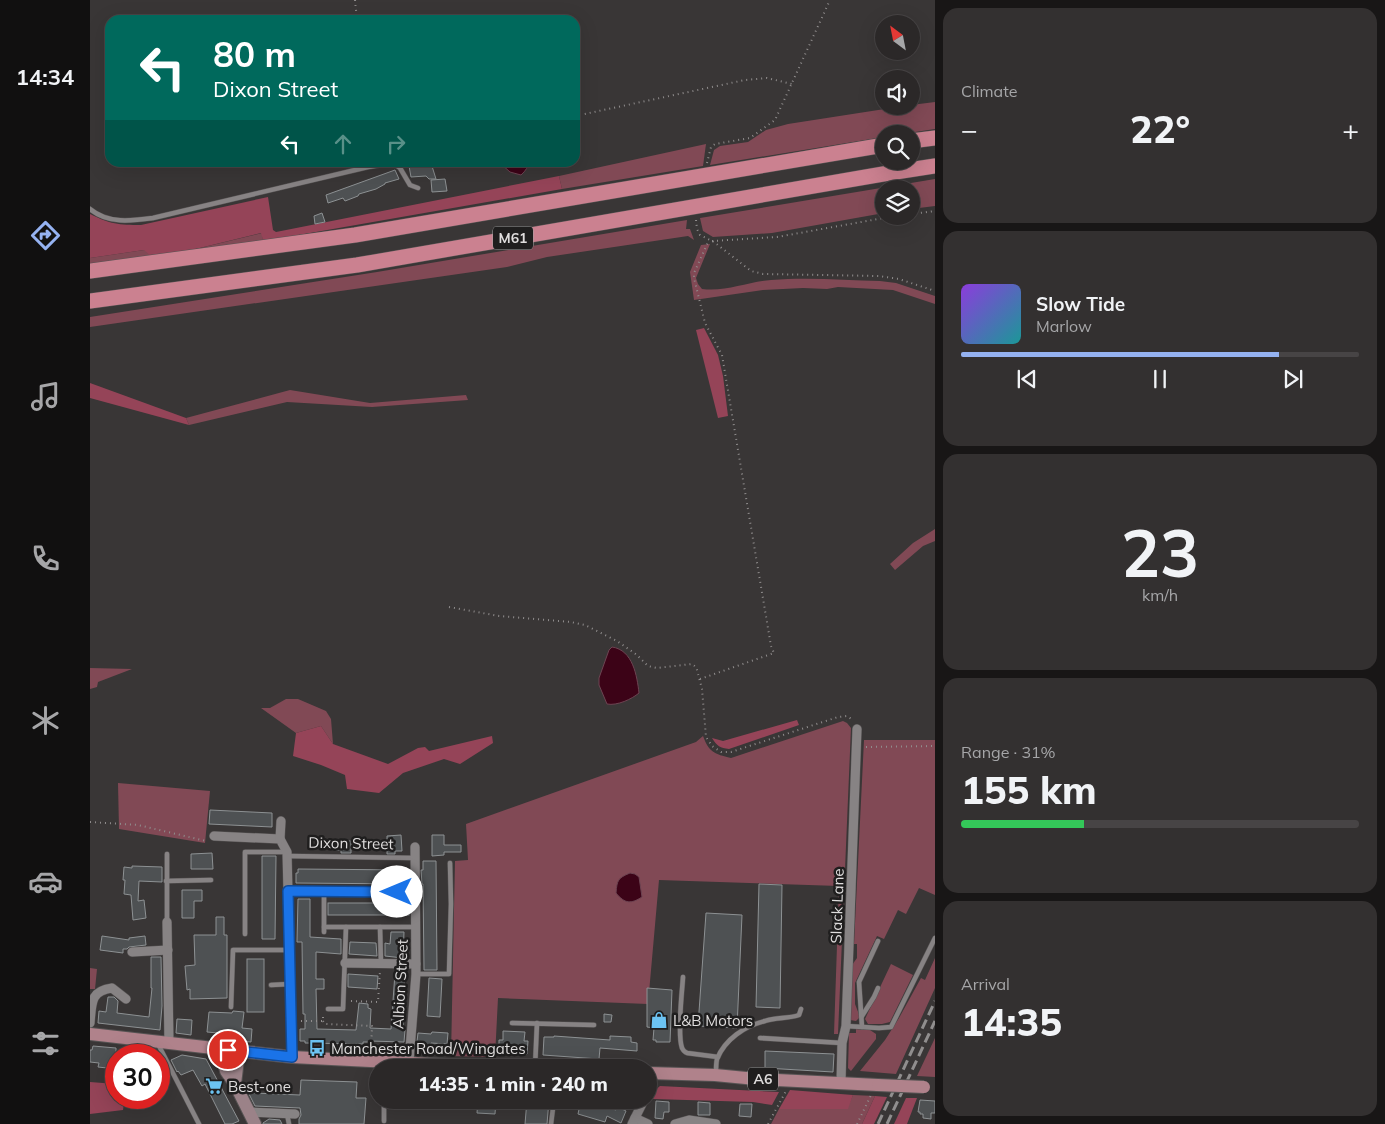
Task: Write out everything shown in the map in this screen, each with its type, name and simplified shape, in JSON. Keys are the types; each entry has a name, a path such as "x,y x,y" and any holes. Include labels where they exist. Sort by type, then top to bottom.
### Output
{"highway":[{"path":"920,140 935,138"},
{"name":"M61","path":"90,272 355,235 875,147"},
{"name":"M61","path":"90,301 357,265 935,166"}],"main road":[{"path":"90,1034 292,1057 369,1061"},
{"path":"229,1050 226,1071 235,1084 250,1120"},
{"path":"229,1050 235,1084"},
{"name":"A6","path":"657,1074 716,1075 756,1079 930,1087"}],"street":[{"name":"Slack Lane","path":"840,1082 842,1042 846,1026 857,730"},
{"path":"281,822 280,839 287,854"},
{"path":"212,839 280,839"},
{"name":"Albion Street","path":"409,1059 416,969 415,848"},
{"name":"Dixon Street","path":"287,854 292,1057"},
{"path":"288,891 416,892"},
{"path":"167,922 169,1043"},
{"path":"132,952 168,950"},
{"path":"345,963 381,964 416,969"},
{"path":"90,1023 92,997 98,991 112,988 126,999"},
{"path":"639,1109 633,1121 648,1124"},
{"path":"250,1120 291,1114"},
{"path":"675,1124 689,1120 716,1124"}],"lane":[{"path":"90,209 108,218 128,221 153,218 373,167"},
{"path":"398,167 410,185 418,188"},
{"path":"245,934 245,852 287,854"},
{"path":"167,854 167,922"},
{"name":"Dixon Street","path":"287,854 416,858"},
{"path":"416,969 449,974 450,862"},
{"path":"166,881 210,880"},
{"path":"324,891 324,929 346,927 416,927"},
{"path":"328,1009 343,1009 346,927"},
{"path":"380,927 381,964"},
{"path":"846,1026 890,1027 935,938"},
{"path":"862,1027 859,982 878,941"},
{"path":"231,1006 233,950 289,950"},
{"path":"683,977 680,1028 684,1051 718,1057"},
{"path":"272,984 290,984"},
{"path":"861,1018 878,988"},
{"path":"716,1075 716,1060 721,1050 742,1030 767,1020 790,1018 799,1015 801,1009"},
{"path":"512,1022 594,1025"},
{"path":"536,1059 537,1023"},
{"path":"760,1038 842,1042"},
{"path":"156,1041 198,1124"},
{"path":"384,1109 384,1121"},
{"path":"551,1124 553,1109"},
{"path":"289,1124 291,1114"}],"path":[{"path":"355,0 357,15"},
{"path":"707,164 711,147 715,144 750,138 775,120 830,0"},
{"path":"580,115 745,80 767,78 792,84"},
{"path":"920,213 935,211"},
{"path":"712,241 776,236 875,219"},
{"path":"696,220 700,235 712,241 751,271 764,274 879,276 899,279 935,291"},
{"path":"700,679 774,653 771,646 722,355 705,323 694,278 694,273 709,240"},
{"path":"449,606 499,616 572,622 585,625 617,640 652,668 692,664 696,667 702,689 706,737 712,746 721,752 731,752 838,717 847,716 853,720 857,730"},
{"path":"856,747 935,746"},
{"path":"90,822 138,825 212,839"},
{"path":"344,1001 378,1002 381,964"},
{"path":"323,1021 323,1009 328,1009"},
{"path":"291,1021 323,1021 325,1024 372,1026 370,1059"},
{"path":"768,1124 792,1080"},
{"path":"857,1124 877,1085"}],"shaded area":[{"path":"935,102 935,129 920,131 920,125 875,125 875,138 710,165 714,150 720,146 748,142 766,130 788,124 875,110 875,115 920,115 920,104"},
{"path":"706,144 703,166 562,189 559,176"},
{"path":"504,167 528,167 521,175 510,172"},
{"path":"559,176 562,189 293,236 263,240 261,233 175,254 150,255 144,250 90,258 90,214 115,223 141,225 268,197 273,230 276,232"},
{"path":"935,179 935,206 920,208 920,181"},
{"path":"875,189 875,215 772,233 713,237 703,231 700,218"},
{"path":"687,220 686,229 690,229 694,240 688,236 547,257 507,267 90,327 90,317 377,272"},
{"path":"262,233 263,240 184,252"},
{"path":"710,244 696,278 702,289 720,289 784,279 880,281 896,283 935,296 935,304 893,290 838,287 827,289 763,290 694,300 690,272 701,245"},
{"path":"144,250 172,254 90,266 90,258"},
{"path":"704,328 718,355 723,376 728,416 718,418 696,330"},
{"path":"90,383 186,418 189,425 90,398"},
{"path":"290,390 370,403 466,395 468,400 372,407 287,402 189,425 186,418"},
{"path":"935,529 935,541 923,546 895,570 890,564 913,543"},
{"path":"612,647 619,649 629,658 637,679 639,693 624,701 607,704 599,685 599,678 609,650"},
{"path":"90,668 132,669 98,682 97,687 90,689"},
{"path":"286,699 298,699 326,711 331,719 333,744 321,726 296,733 261,708 270,708"},
{"path":"797,720 799,725 729,749 719,746 712,738 723,741"},
{"path":"843,721 851,728 838,1034 834,1034 839,886 659,880 648,1004 498,998 495,1057 451,1056 455,861 468,860 466,824 696,742 703,736 713,752 731,758"},
{"path":"321,726 333,744 388,764 418,748 425,747 429,751 492,736 493,743 460,764 444,759 403,773 379,793 347,789 345,775 293,756 296,733"},
{"path":"864,740 935,740 935,895 919,888 906,914 898,910 884,939 877,936 855,983 855,1004 860,1017 856,1021 850,1020 852,965 857,958 857,944 854,944"},
{"path":"118,783 210,791 205,843 119,829"},
{"path":"630,873 639,877 642,897 628,902 616,893 619,880"},
{"path":"935,958 935,988 896,1074 860,1071 885,1040 921,978 925,980"},
{"path":"891,964 913,975 890,1022 868,1024 865,1019"},
{"path":"90,968 97,969 95,989 90,989"},
{"path":"856,1029 870,1030 876,1034 876,1039 851,1071 848,1068 849,1033 856,1033"},
{"path":"935,1038 935,1077 917,1076"},
{"path":"90,1082 105,1083 105,1109 123,1110 90,1114"},
{"path":"660,1086 779,1092 772,1105 753,1102 657,1099 657,1089"},
{"path":"790,1090 853,1095 848,1109 779,1109"},
{"path":"853,1095 875,1096 862,1124 771,1124 779,1109 847,1109"},
{"path":"875,1096 887,1097 874,1124 862,1124"},
{"path":"906,1098 917,1098 907,1124 894,1124"}],"building":[{"path":"409,167 432,167 436,179 429,179 426,176 411,177"},
{"path":"395,170 399,179 385,183 376,189 345,201 343,198 328,203 326,195"},
{"path":"445,179 447,191 432,192 431,180"},
{"path":"322,213 325,222 315,224 314,216"},
{"path":"210,810 272,813 272,827 209,824"},
{"path":"401,835 402,851 395,851 395,854 387,854 387,836"},
{"path":"432,835 444,835 444,845 461,845 461,852 444,852 444,855 432,856"},
{"path":"335,841 351,841 351,853 341,853 341,850 335,850"},
{"path":"212,853 213,869 191,869 191,854"},
{"path":"262,856 276,856 275,939 262,939"},
{"path":"423,861 436,861 437,970 424,970 423,884 421,870 423,870"},
{"path":"132,866 162,867 162,882 139,881 138,901 144,900 146,918 133,920 131,895 124,894 125,880 123,880 124,867 132,868"},
{"path":"298,869 409,870 409,884 296,883"},
{"path":"759,884 782,885 780,1008 756,1007"},
{"path":"182,890 202,890 202,901 194,901 194,918 182,918"},
{"path":"298,899 310,899 310,937 341,939 341,954 316,952 316,979 324,979 324,989 316,989 317,1029 356,1030 359,1003 368,1004 368,1008 371,1009 370,1028 391,1029 395,973 405,974 404,1042 369,1041 363,1042 363,1044 305,1043 305,1041 300,1041 300,1029 305,1029 305,1014 303,1014 302,942 297,942"},
{"path":"328,903 409,903 409,915 328,915"},
{"path":"706,913 742,915 737,1028 698,1026"},
{"path":"216,917 224,917 224,935 227,935 227,998 190,999 190,989 187,990 185,966 195,965 194,935 216,935"},
{"path":"391,932 404,932 403,958 385,956 385,943 390,944"},
{"path":"102,936 129,940 129,938 145,936 146,945 123,949 123,953 100,950"},
{"path":"350,942 376,943 377,956 349,954"},
{"path":"151,957 161,957 162,1006 160,1030 98,1023 99,1011 106,1012 108,997 114,997 118,1001 117,1013 149,1017 152,988"},
{"path":"247,959 264,959 264,1012 247,1012"},
{"path":"348,974 378,976 377,989 348,987"},
{"path":"429,978 442,979 440,1017 427,1016"},
{"name":"L&B Motors","path":"647,988 672,990 670,1042 656,1042 656,1040 653,1040 654,1028 647,1027"},
{"path":"233,1011 244,1012 242,1028 252,1029 251,1042 230,1040 230,1034 207,1032 209,1012 232,1013"},
{"path":"604,1014 612,1015 611,1022 604,1022"},
{"path":"177,1019 192,1020 191,1035 176,1033"},
{"path":"503,1031 525,1032 524,1041 528,1041 527,1054 499,1053 499,1040 503,1040"},
{"path":"432,1032 448,1033 447,1044 431,1043 430,1051 416,1050 418,1033 431,1034"},
{"path":"610,1036 631,1037 631,1042 637,1043 637,1051 600,1048 599,1059 543,1055 544,1037 610,1040"},
{"path":"93,1046 105,1047 105,1068 98,1067 99,1063 90,1062 90,1050 92,1050"},
{"path":"765,1051 834,1054 833,1072 765,1068"},
{"path":"182,1055 206,1059 239,1121 225,1124 205,1084 202,1086 193,1070 181,1075 177,1072 171,1060"},
{"path":"301,1080 357,1082 356,1098 366,1098 364,1124 299,1124 300,1108 255,1106 244,1084 252,1083 254,1093 300,1095"},
{"path":"920,1100 935,1101 935,1113 931,1113 931,1119 923,1118 923,1114 918,1112"},
{"path":"657,1101 669,1102 669,1112 664,1112 663,1119 655,1118"},
{"path":"698,1102 710,1103 710,1115 698,1115"},
{"path":"740,1104 752,1104 751,1117 739,1116"},
{"path":"477,1109 495,1109 495,1114 477,1113"},
{"path":"526,1109 548,1109 547,1124 525,1124"},
{"path":"579,1109 622,1109 626,1111 621,1123 607,1116 605,1122 578,1114"},
{"path":"269,1119 280,1120 282,1124 263,1124"}],"railway":[{"path":"878,1124 935,1001"},
{"path":"887,1124 935,1021"}],"place":[{"name":"L&B Motors","path":"659,1020"},
{"name":"Manchester Road/Wingates","path":"317,1048"},
{"name":"Best-one","path":"214,1086"}],"route":[{"path":"228,1050 292,1057 288,891 397,892"}]}
